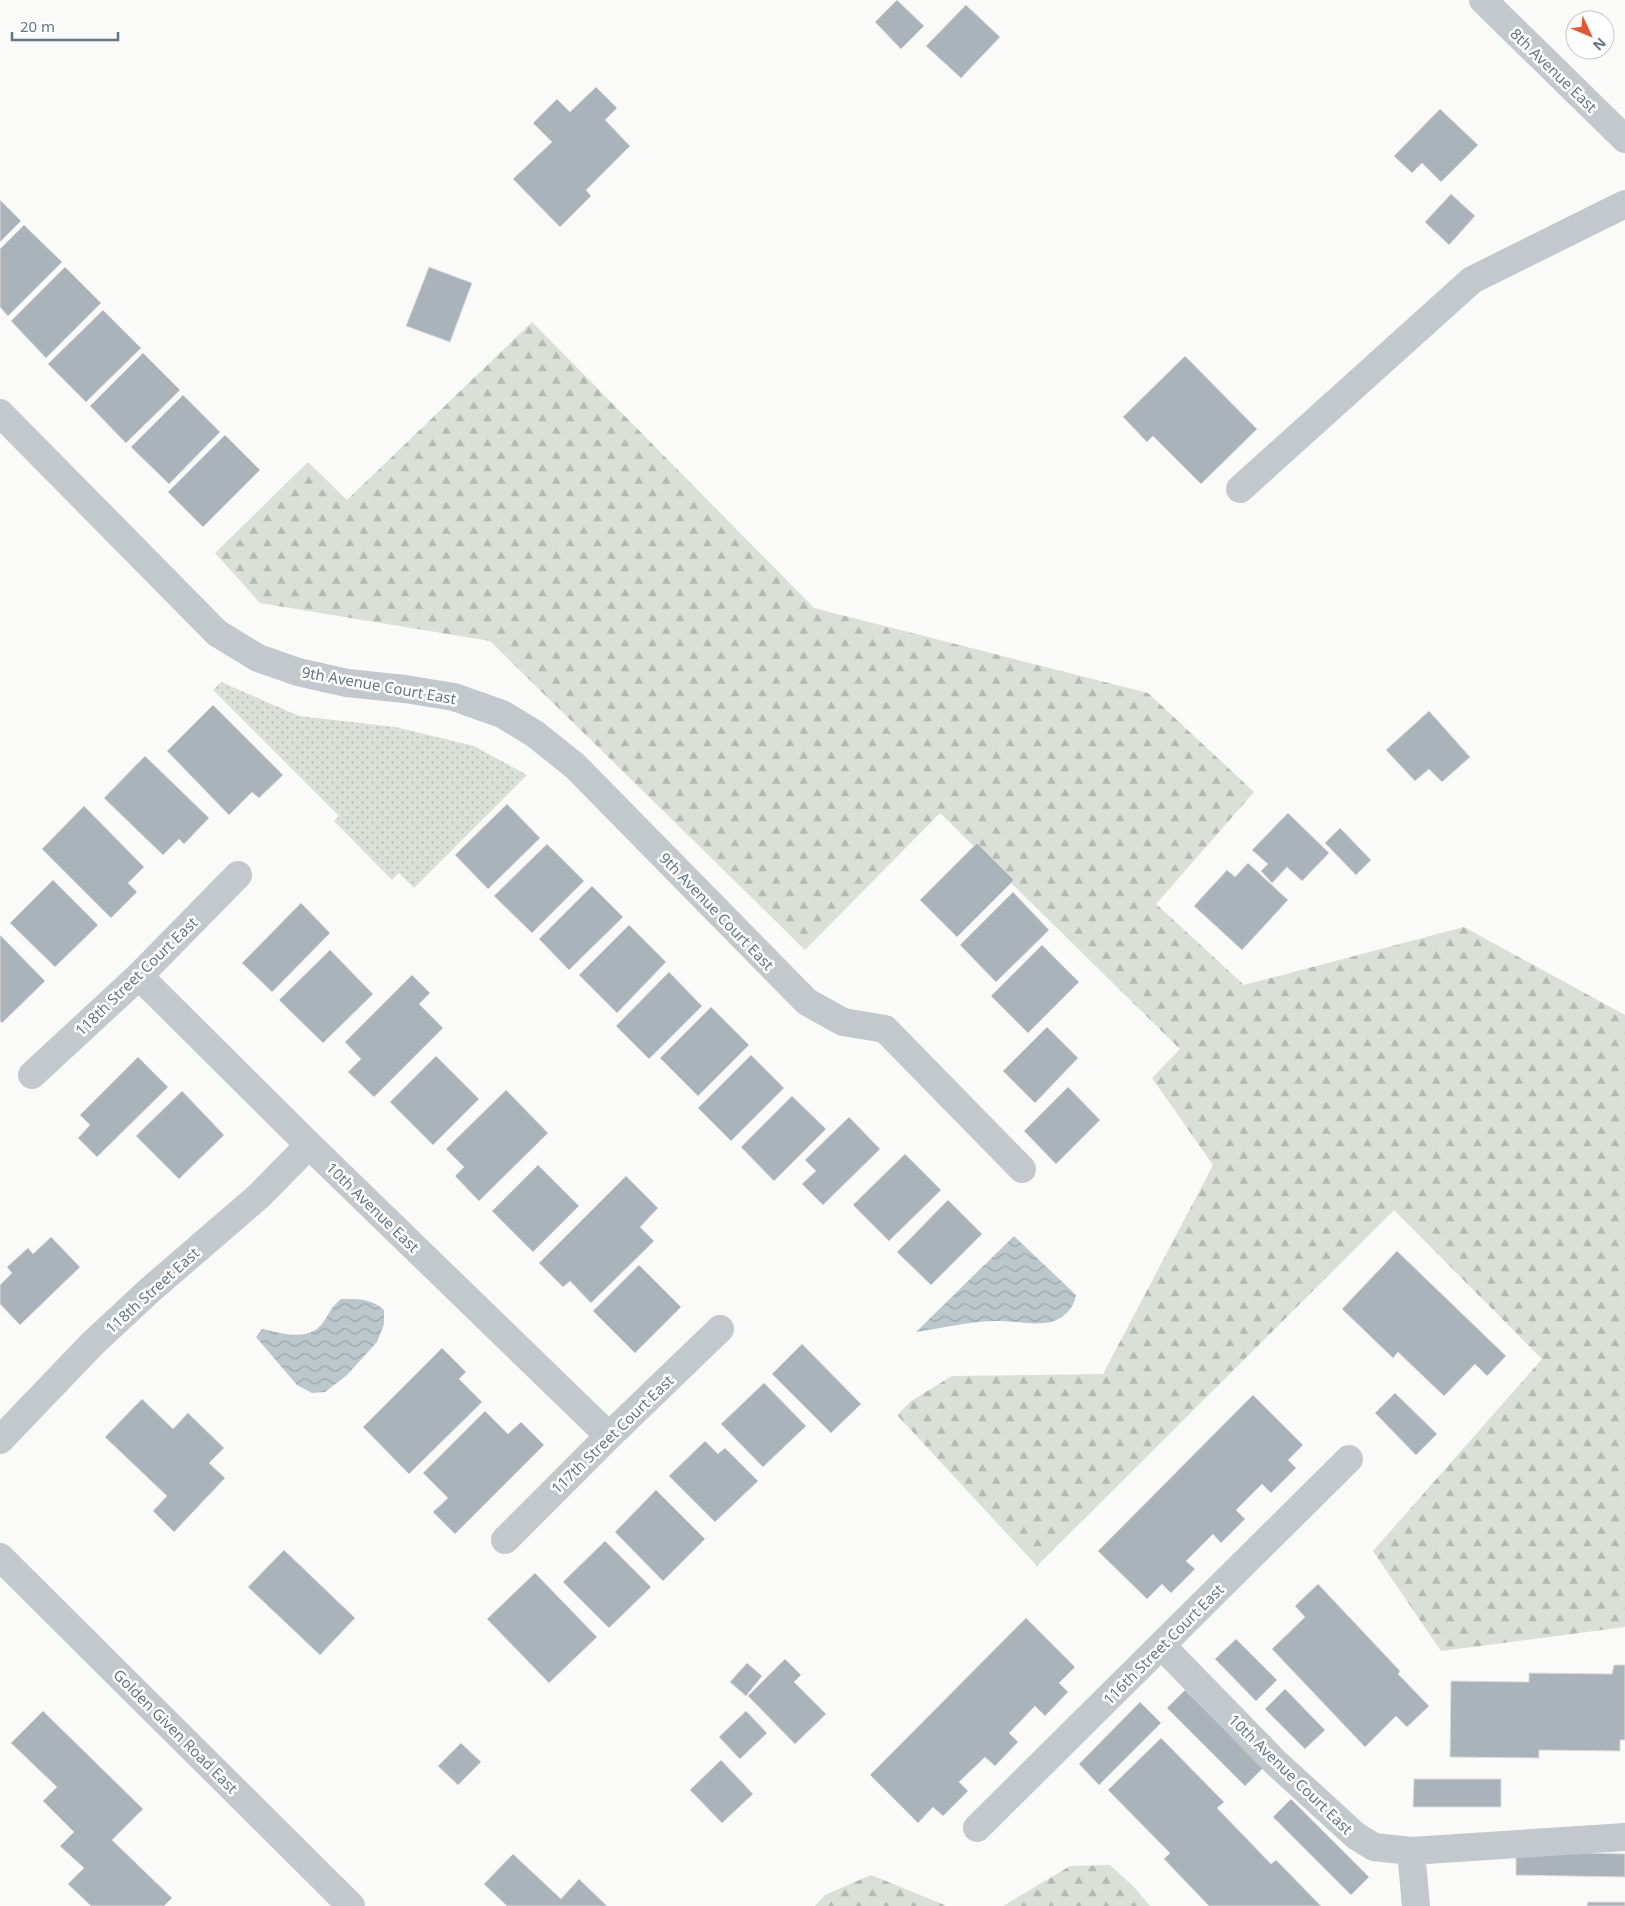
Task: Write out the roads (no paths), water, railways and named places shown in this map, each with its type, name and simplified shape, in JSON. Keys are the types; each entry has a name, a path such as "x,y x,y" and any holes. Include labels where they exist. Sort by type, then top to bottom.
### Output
{"street":[{"name":"8th Avenue East","path":"1483,0 1625,139"},
{"path":"1240,489 1472,280 1625,204"},
{"name":"9th Avenue Court East","path":"0,413 217,632 258,658 298,672 347,683 405,688 454,696 502,714 535,734 575,766 807,1002 843,1022 885,1029 1022,1169"},
{"name":"118th Street Court East","path":"32,1075 139,976 238,875"},
{"name":"10th Avenue East","path":"139,976 309,1146 609,1436"},
{"name":"118th Street East","path":"0,1440 92,1344 150,1290 260,1195 309,1146"},
{"name":"117th Street Court East","path":"505,1540 720,1329"},
{"name":"116th Street Court East","path":"977,1828 1349,1460"},
{"name":"Golden Given Road East","path":"0,1556 351,1906"},
{"name":"10th Avenue Court East","path":"1162,1646 1275,1762 1356,1836 1374,1847 1411,1851 1625,1837"},
{"path":"1411,1851 1416,1906"}],"water":[{"path":"1014,1236 1076,1295 1068,1312 1056,1320 1044,1323 984,1322 916,1332"},
{"path":"341,1299 364,1300 374,1303 384,1310 384,1324 377,1342 347,1375 325,1392 312,1393 297,1385 256,1337 262,1329 294,1335 301,1335 316,1330"}]}
